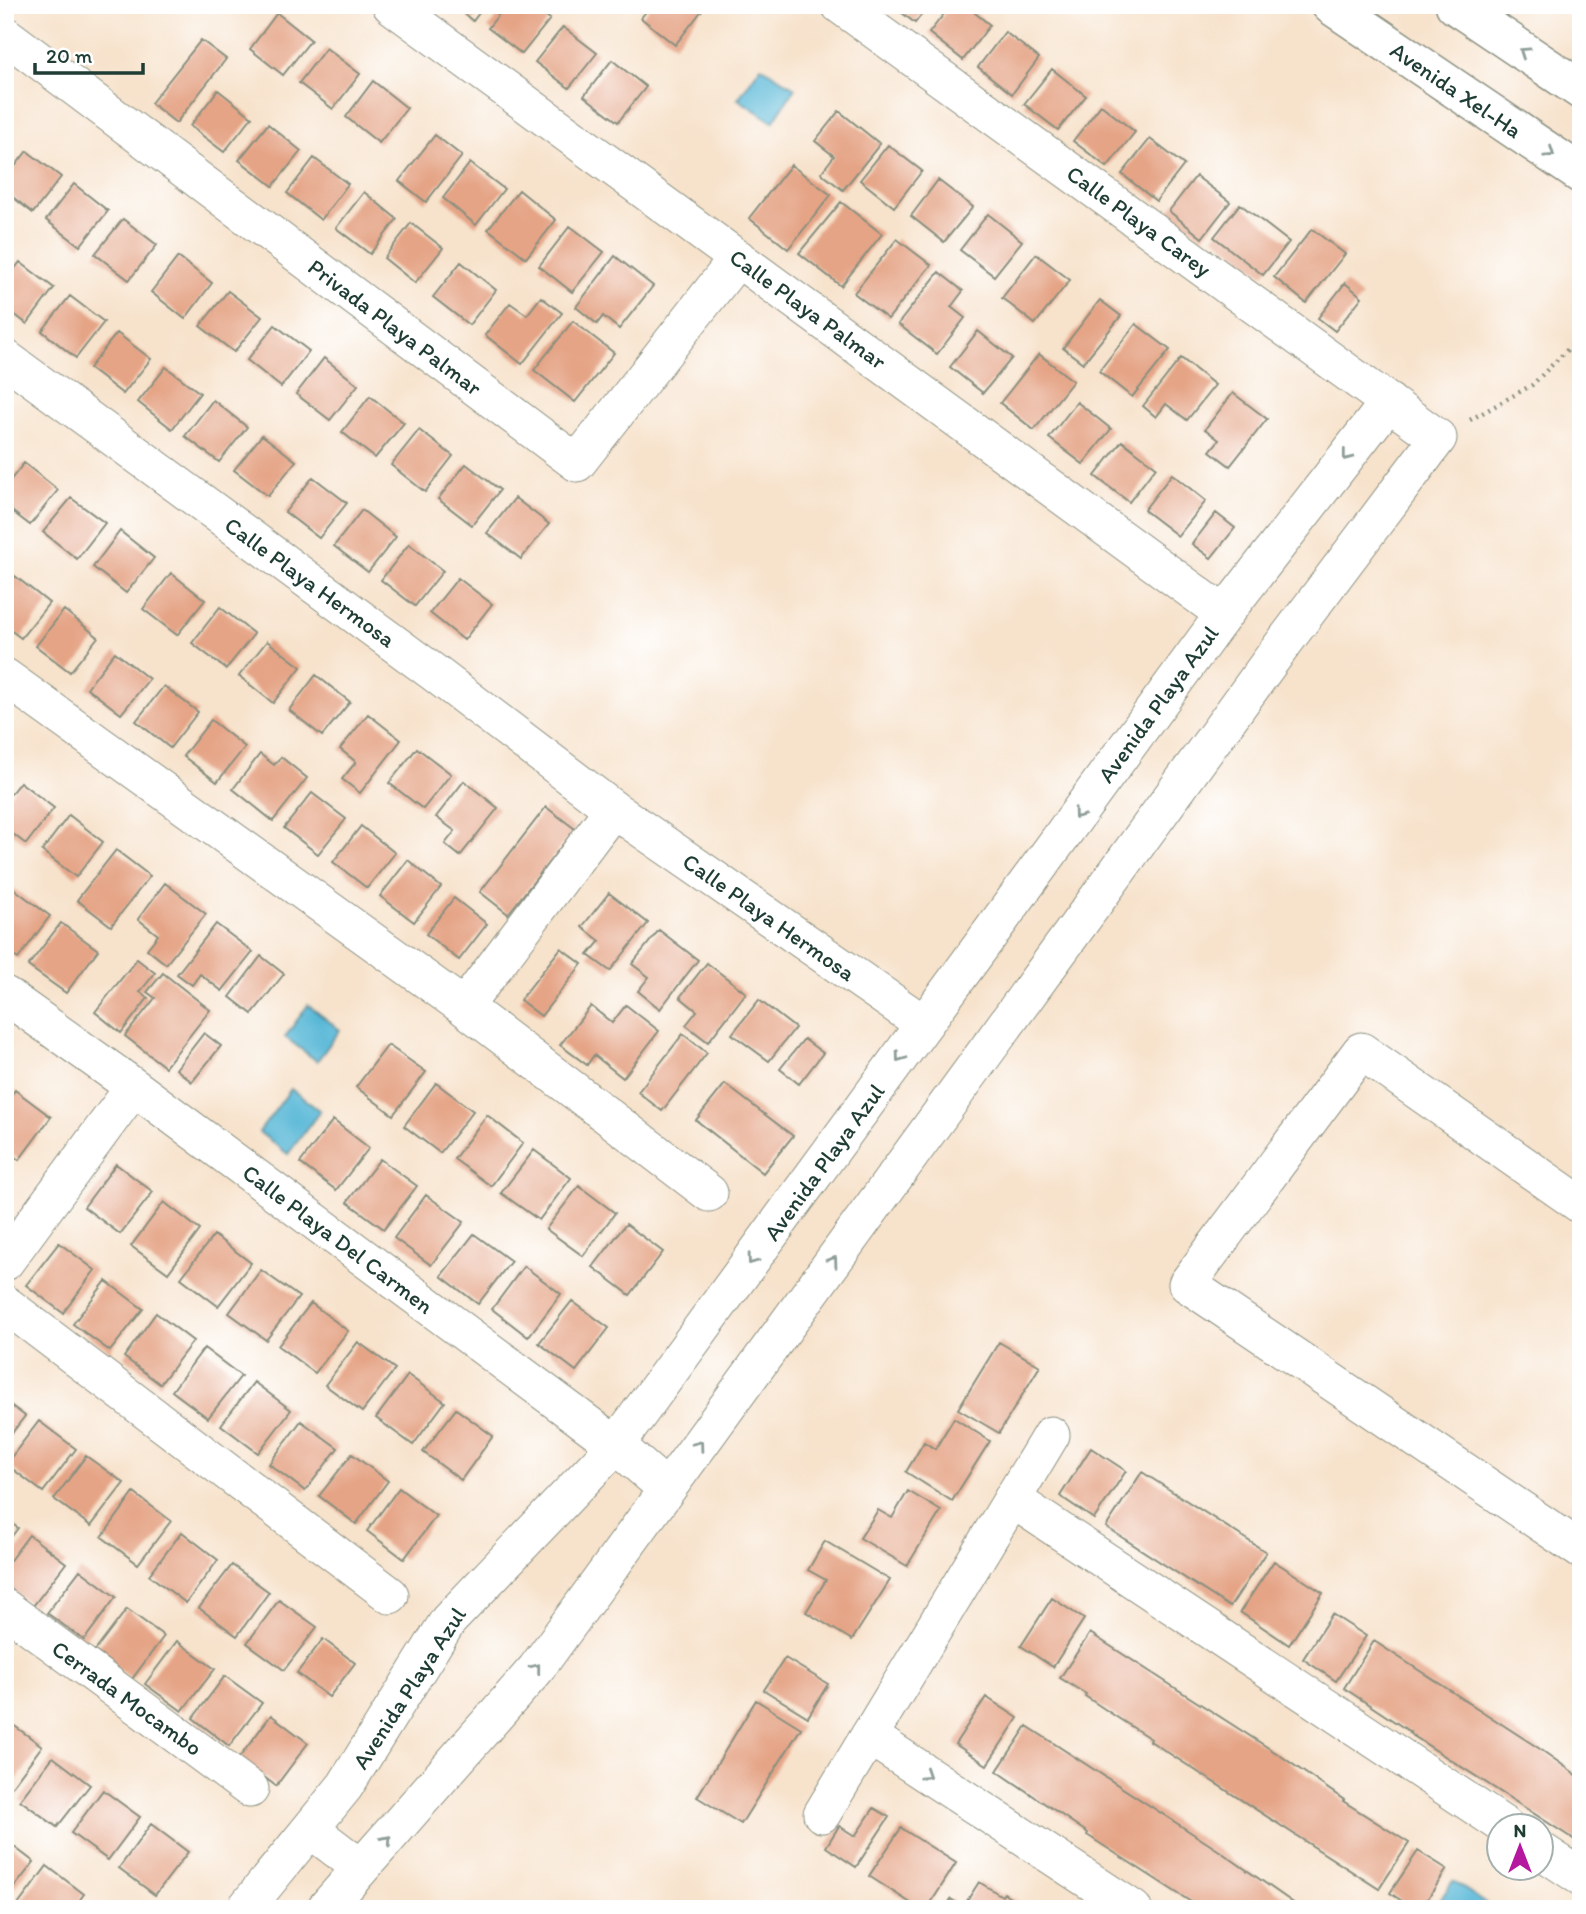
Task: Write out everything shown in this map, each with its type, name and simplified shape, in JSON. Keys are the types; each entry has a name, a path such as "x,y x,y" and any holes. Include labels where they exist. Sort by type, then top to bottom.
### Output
{"street":[{"name":"Calle Playa Palmar","path":"391,5 1224,614"},
{"name":"Calle Playa Carey","path":"840,5 1438,438"},
{"name":"Avenida Xel-Ha","path":"1331,5 1581,174"},
{"path":"1455,5 1581,90"},
{"name":"Privada Playa Palmar","path":"5,35 577,463 738,258"},
{"name":"Calle Playa Hermosa","path":"5,358 433,671 613,809 924,1024"},
{"name":"Avenida Playa Azul","path":"246,1909 345,1786 448,1620 617,1445 1224,614 1389,402"},
{"path":"325,1909 536,1669 1269,664 1438,438"},
{"path":"5,677 464,1007 709,1193"},
{"path":"464,1007 613,809"},
{"name":"Calle Playa Del Carmen","path":"5,995 134,1087 617,1445 667,1489"},
{"path":"1581,1205 1361,1051 1187,1284 1581,1550"},
{"path":"5,1262 134,1087"},
{"path":"5,1304 390,1595"},
{"path":"822,1814 1051,1435"},
{"path":"1012,1499 1484,1812"},
{"name":"Cerrada Mocambo","path":"5,1608 250,1788"},
{"path":"869,1736 1133,1909"},
{"path":"310,1829 361,1868"},
{"path":"1554,1859 1581,1877"}],"path":[{"path":"1438,438 1532,385 1581,335"}],"water":[{"path":"761,66 795,88 773,122 738,99"},
{"path":"308,1005 340,1030 317,1061 285,1037"},
{"path":"291,1089 320,1111 288,1154 259,1132"},
{"path":"1453,1881 1491,1907 1490,1909 1434,1909"}],"building":[{"path":"453,5 485,5 473,21"},
{"path":"506,5 532,5 550,19 522,54 488,28"},
{"path":"651,5 698,5 703,9 675,45 641,18"},
{"path":"892,5 929,5 915,23"},
{"path":"951,5 965,5 990,25 963,60 929,33"},
{"path":"277,13 311,40 283,75 250,49"},
{"path":"563,27 597,53 569,88 535,62"},
{"path":"1005,32 1039,58 1012,94 978,67"},
{"path":"201,40 226,59 176,123 151,103"},
{"path":"326,48 360,74 333,109 299,83"},
{"path":"612,60 646,87 618,122 584,96"},
{"path":"1052,69 1086,96 1058,130 1024,104"},
{"path":"373,81 407,108 379,143 346,117"},
{"path":"218,90 252,117 224,152 190,126"},
{"path":"1101,105 1135,132 1107,167 1073,141"},
{"path":"839,111 880,144 843,190 821,173 834,156 815,141"},
{"path":"268,124 301,151 273,186 239,160"},
{"path":"435,135 462,156 426,202 399,181"},
{"path":"1150,139 1184,165 1156,201 1122,174"},
{"path":"888,145 922,171 894,207 860,180"},
{"path":"27,151 61,177 33,213 5,191 5,179"},
{"path":"314,158 348,184 321,220 287,193"},
{"path":"470,163 504,189 476,225 443,198"},
{"path":"791,165 831,195 788,249 749,218"},
{"path":"1196,176 1230,202 1202,238 1169,211"},
{"path":"938,180 973,207 944,242 911,216"},
{"path":"74,184 108,211 80,246 46,220"},
{"path":"519,190 556,220 526,258 488,229"},
{"path":"364,192 397,219 370,254 336,228"},
{"path":"841,202 882,234 841,286 799,253"},
{"path":"1240,204 1289,242 1263,275 1214,237"},
{"path":"988,214 1022,241 994,276 960,250"},
{"path":"123,219 157,245 129,280 95,254"},
{"path":"411,223 443,248 415,283 384,258"},
{"path":"570,226 604,252 572,292 539,266"},
{"path":"1312,229 1345,254 1306,303 1274,277"},
{"path":"897,239 931,265 888,319 854,293"},
{"path":"1036,254 1070,280 1035,324 1002,298"},
{"path":"615,256 653,286 619,329 603,316 597,324 576,307"},
{"path":"178,257 212,283 185,319 151,292"},
{"path":"20,262 54,288 27,324 5,307 5,281"},
{"path":"461,262 496,290 469,325 433,297"},
{"path":"939,272 963,291 951,307 965,318 937,354 898,324"},
{"path":"1345,283 1362,297 1335,331 1318,318"},
{"path":"228,291 262,317 234,352 200,326"},
{"path":"70,296 104,322 76,358 42,331"},
{"path":"541,297 562,313 522,364 485,335 510,303 527,315"},
{"path":"1100,300 1121,316 1083,363 1063,348"},
{"path":"573,321 614,353 575,402 534,370"},
{"path":"1136,324 1170,350 1132,397 1099,371"},
{"path":"275,325 309,351 281,387 247,360"},
{"path":"978,331 1012,358 983,393 950,367"},
{"path":"117,333 151,359 123,394 89,368"},
{"path":"1039,354 1073,381 1034,430 1000,403"},
{"path":"324,358 358,385 330,420 296,394"},
{"path":"1181,358 1215,385 1187,420 1166,404 1156,417 1143,406"},
{"path":"166,367 200,393 172,429 138,402"},
{"path":"1233,393 1267,419 1230,466 1210,451 1219,440 1205,429"},
{"path":"370,396 404,423 375,458 342,432"},
{"path":"213,400 247,427 219,462 185,436"},
{"path":"1077,402 1111,429 1083,464 1049,438"},
{"path":"419,430 453,456 425,492 391,465"},
{"path":"262,435 296,461 268,496 234,470"},
{"path":"1122,441 1156,467 1129,502 1095,476"},
{"path":"24,463 58,490 30,525 5,506 5,487"},
{"path":"466,464 500,490 472,525 438,499"},
{"path":"1172,474 1206,501 1178,536 1144,510"},
{"path":"313,477 347,503 319,538 285,512"},
{"path":"71,498 105,523 77,559 43,532"},
{"path":"515,498 549,524 521,559 487,533"},
{"path":"362,510 396,537 368,572 334,546"},
{"path":"1216,513 1235,528 1211,558 1192,544"},
{"path":"120,531 154,558 126,593 93,567"},
{"path":"409,544 443,571 415,606 381,580"},
{"path":"171,573 205,600 177,635 143,609"},
{"path":"15,576 49,603 21,638 5,626 5,588"},
{"path":"458,578 492,604 464,640 430,613"},
{"path":"220,607 254,634 226,669 192,643"},
{"path":"64,610 98,637 70,672 36,646"},
{"path":"267,641 301,667 273,703 239,676"},
{"path":"115,652 149,679 121,714 87,688"},
{"path":"316,675 350,702 322,736 289,710"},
{"path":"164,686 198,712 170,748 136,721"},
{"path":"368,714 401,740 360,793 342,779 356,762 340,749"},
{"path":"211,720 245,747 217,782 183,756"},
{"path":"417,748 451,774 423,809 389,783"},
{"path":"260,754 274,765 281,757 307,778 273,821 233,789"},
{"path":"464,781 498,808 460,856 445,844 455,831 436,817"},
{"path":"20,782 54,808 26,844 5,828 5,801"},
{"path":"312,793 346,819 318,854 284,828"},
{"path":"546,807 575,829 508,914 480,892"},
{"path":"69,815 103,842 76,877 42,851"},
{"path":"361,826 395,853 367,888 333,862"},
{"path":"116,850 150,876 111,926 77,900"},
{"path":"408,860 441,887 414,922 380,896"},
{"path":"165,883 206,914 166,964 147,949 158,935 138,919"},
{"path":"13,888 50,916 18,959 5,950 5,898"},
{"path":"609,893 648,923 610,971 588,955 600,941 582,927"},
{"path":"454,898 487,924 459,960 426,934"},
{"path":"61,923 98,950 66,993 28,966"},
{"path":"216,924 253,952 222,991 200,974 192,985 177,974"},
{"path":"659,930 698,960 660,1009 638,991 649,977 632,964"},
{"path":"561,948 582,964 541,1016 520,1000"},
{"path":"261,956 284,974 252,1014 230,997"},
{"path":"137,959 155,973 140,992 148,998 121,1033 95,1012"},
{"path":"707,963 746,993 708,1042 686,1025 697,1011 680,997"},
{"path":"163,973 210,1010 165,1067 125,1036 155,998 147,992"},
{"path":"759,1000 795,1028 769,1061 732,1034"},
{"path":"626,1005 659,1031 623,1078 594,1055 587,1065 560,1045 591,1006 612,1023"},
{"path":"204,1033 221,1046 192,1082 176,1069"},
{"path":"683,1034 707,1053 662,1111 638,1092"},
{"path":"804,1039 823,1053 799,1084 780,1069"},
{"path":"388,1045 426,1072 393,1115 356,1087"},
{"path":"436,1083 473,1111 440,1153 404,1126"},
{"path":"725,1084 793,1136 763,1173 696,1120"},
{"path":"15,1090 51,1117 19,1160 5,1150 5,1140 9,1136 5,1133 5,1102"},
{"path":"487,1115 523,1143 491,1186 454,1159"},
{"path":"333,1120 369,1148 336,1190 300,1163"},
{"path":"534,1150 571,1178 539,1220 501,1193"},
{"path":"380,1159 417,1186 384,1229 347,1202"},
{"path":"116,1164 153,1192 120,1234 84,1207"},
{"path":"579,1186 615,1213 583,1256 546,1229"},
{"path":"426,1195 464,1222 431,1265 394,1238"},
{"path":"164,1202 200,1230 168,1273 131,1246"},
{"path":"626,1224 663,1252 630,1295 593,1267"},
{"path":"474,1234 511,1261 478,1304 441,1276"},
{"path":"214,1235 251,1263 218,1306 181,1278"},
{"path":"59,1243 95,1270 63,1313 26,1285"},
{"path":"524,1266 561,1294 528,1337 492,1309"},
{"path":"261,1270 299,1297 266,1340 229,1313"},
{"path":"106,1281 143,1309 110,1351 73,1324"},
{"path":"572,1301 609,1328 576,1371 539,1343"},
{"path":"311,1303 348,1331 315,1373 278,1346"},
{"path":"156,1313 193,1341 160,1384 124,1357"},
{"path":"358,1342 395,1369 362,1412 325,1385"},
{"path":"999,1342 1040,1366 999,1433 958,1409"},
{"path":"204,1348 241,1376 208,1418 172,1391"},
{"path":"408,1375 445,1402 413,1445 376,1418"},
{"path":"254,1382 291,1410 258,1453 221,1425"},
{"path":"5,1401 25,1416 5,1442"},
{"path":"456,1409 493,1436 461,1480 423,1452"},
{"path":"954,1418 990,1441 952,1501 906,1472 924,1442 935,1449"},
{"path":"39,1421 76,1449 43,1492 6,1464"},
{"path":"301,1421 338,1448 305,1491 269,1464"},
{"path":"1091,1448 1126,1471 1094,1519 1060,1496"},
{"path":"352,1454 388,1481 356,1524 319,1496"},
{"path":"86,1456 124,1483 91,1526 54,1499"},
{"path":"1142,1472 1266,1552 1230,1607 1106,1527"},
{"path":"399,1488 436,1516 404,1559 367,1531"},
{"path":"908,1491 941,1511 907,1566 860,1538 878,1510 892,1518"},
{"path":"134,1493 171,1521 138,1564 102,1537"},
{"path":"5,1519 18,1528 5,1545"},
{"path":"182,1532 218,1560 186,1603 149,1575"},
{"path":"29,1535 66,1563 33,1606 5,1585 5,1567"},
{"path":"825,1541 890,1580 852,1640 806,1612 826,1580 808,1570"},
{"path":"1274,1561 1323,1593 1289,1645 1240,1612"},
{"path":"232,1565 269,1592 237,1636 199,1608"},
{"path":"80,1570 116,1597 84,1640 47,1613"},
{"path":"1052,1598 1084,1619 1053,1667 1021,1646"},
{"path":"279,1600 317,1627 284,1670 247,1643"},
{"path":"127,1609 164,1636 132,1679 95,1651"},
{"path":"1332,1614 1366,1636 1336,1681 1303,1659"},
{"path":"1090,1633 1281,1756 1343,1801 1409,1843 1379,1889 1150,1741 1151,1739 1060,1678"},
{"path":"323,1639 355,1663 329,1697 297,1673"},
{"path":"177,1641 215,1669 182,1711 145,1684"},
{"path":"1374,1641 1540,1749 1581,1778 1581,1844 1554,1827 1554,1812 1531,1812 1344,1688"},
{"path":"785,1658 828,1684 808,1717 764,1690"},
{"path":"225,1676 262,1703 229,1746 193,1718"},
{"path":"986,1697 1018,1718 987,1765 955,1744"},
{"path":"756,1700 801,1728 741,1824 697,1797"},
{"path":"271,1715 308,1743 276,1786 239,1758"},
{"path":"5,1719 42,1746 10,1789 5,1786"},
{"path":"1027,1726 1218,1850 1302,1909 1202,1909 1087,1835 1088,1833 997,1771"},
{"path":"53,1757 90,1785 57,1827 20,1800"},
{"path":"103,1790 140,1817 108,1860 71,1833"},
{"path":"874,1808 889,1817 856,1867 826,1847 839,1826 855,1836"},
{"path":"151,1824 188,1852 155,1895 119,1868"},
{"path":"901,1828 956,1863 927,1909 920,1909 869,1876"},
{"path":"5,1840 34,1862 5,1899"},
{"path":"1418,1851 1447,1869 1421,1909 1414,1909 1390,1893"},
{"path":"47,1866 84,1894 73,1909 15,1909"},
{"path":"979,1882 1002,1896 1004,1893 1029,1909 944,1909 951,1899 963,1907"}]}
